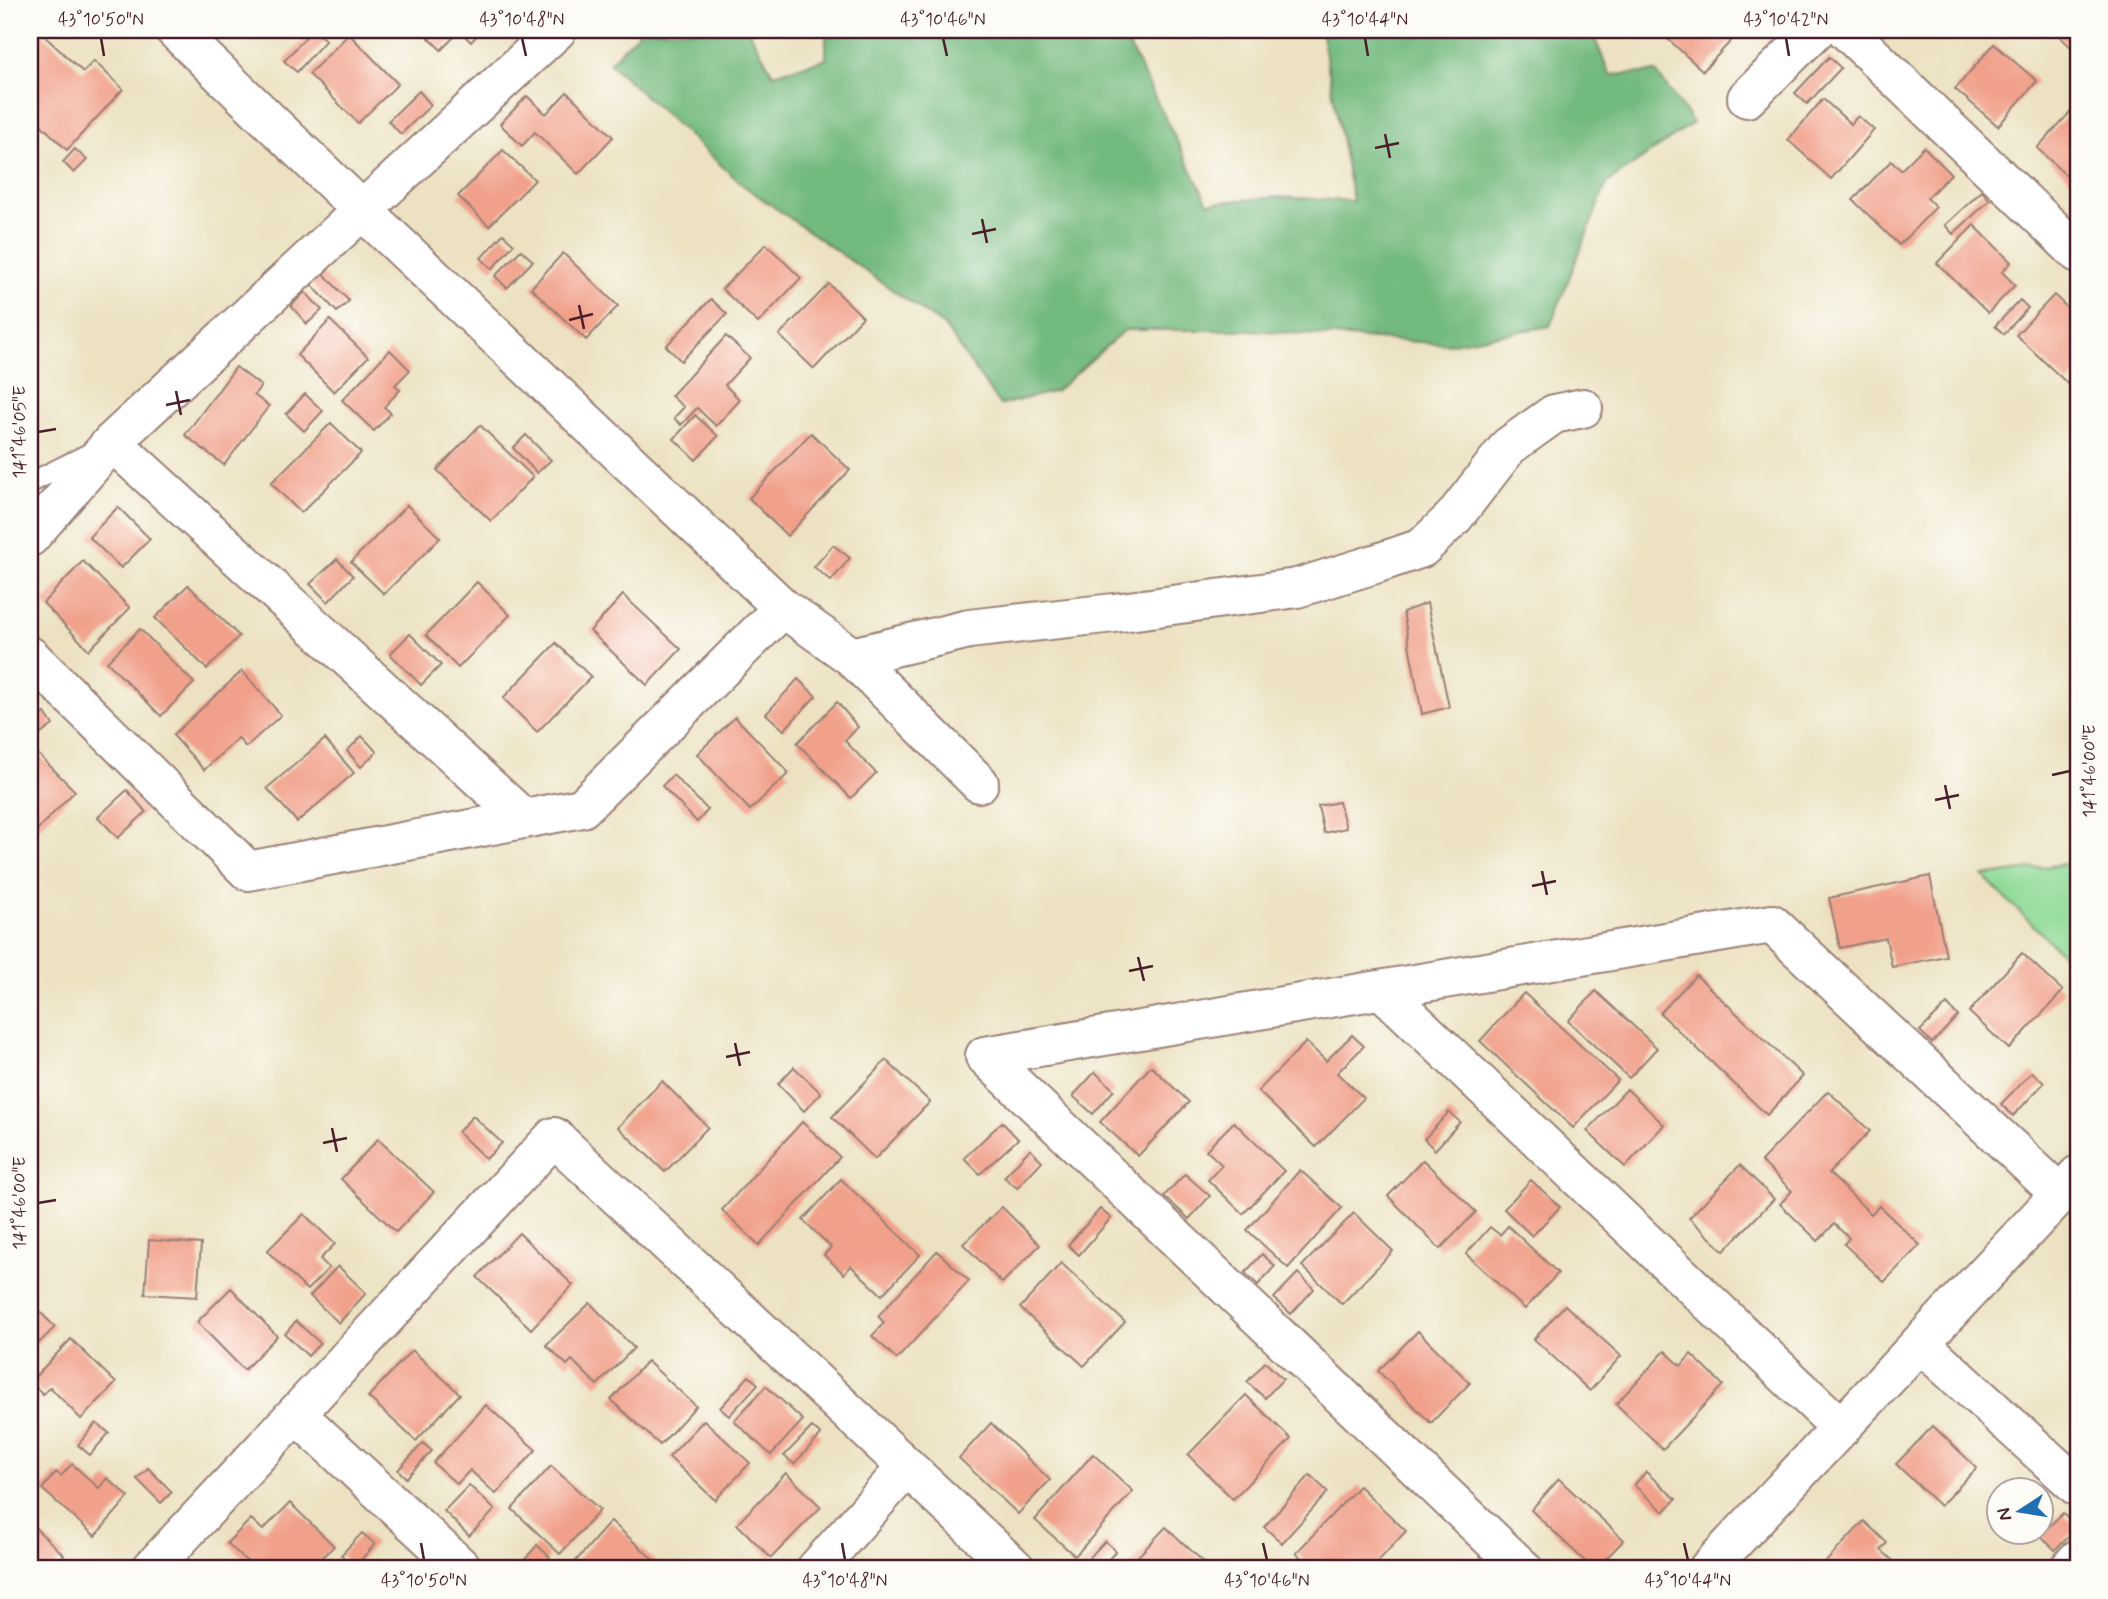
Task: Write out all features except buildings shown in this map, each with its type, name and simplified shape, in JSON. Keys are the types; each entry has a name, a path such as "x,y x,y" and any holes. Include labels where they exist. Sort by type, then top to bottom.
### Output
{"street":[{"path":"175,30 783,608 852,657 979,783"},
{"path":"30,537 112,442 557,30"},
{"path":"1747,98 1816,30"},
{"path":"1846,30 2078,253"},
{"path":"852,657 969,629 1114,613 1297,588 1422,548 1454,517 1509,446 1554,414 1583,408"},
{"path":"112,442 524,819"},
{"path":"30,656 248,871 582,808 783,608"},
{"path":"1524,1569 985,1056 1772,924 2069,1184 1708,1569"},
{"path":"1382,990 1841,1427"},
{"path":"151,1569 554,1137 1016,1569"},
{"path":"1920,1343 2078,1488"},
{"path":"296,1414 463,1569"},
{"path":"816,1569 907,1467"},
{"path":"2069,1569 2078,1559"}],"lane":[{"path":"30,483 112,442"}],"green space":[{"path":"641,30 748,30 773,74 826,59 826,30 1121,30 1208,203 1277,197 1353,201 1321,30 1591,30 1610,75 1656,72 1693,123 1607,183 1550,326 1447,344 1247,330 1125,330 1056,391 1000,405 944,326 744,186 609,63"},
{"path":"2078,862 2078,969 1983,876"}]}
